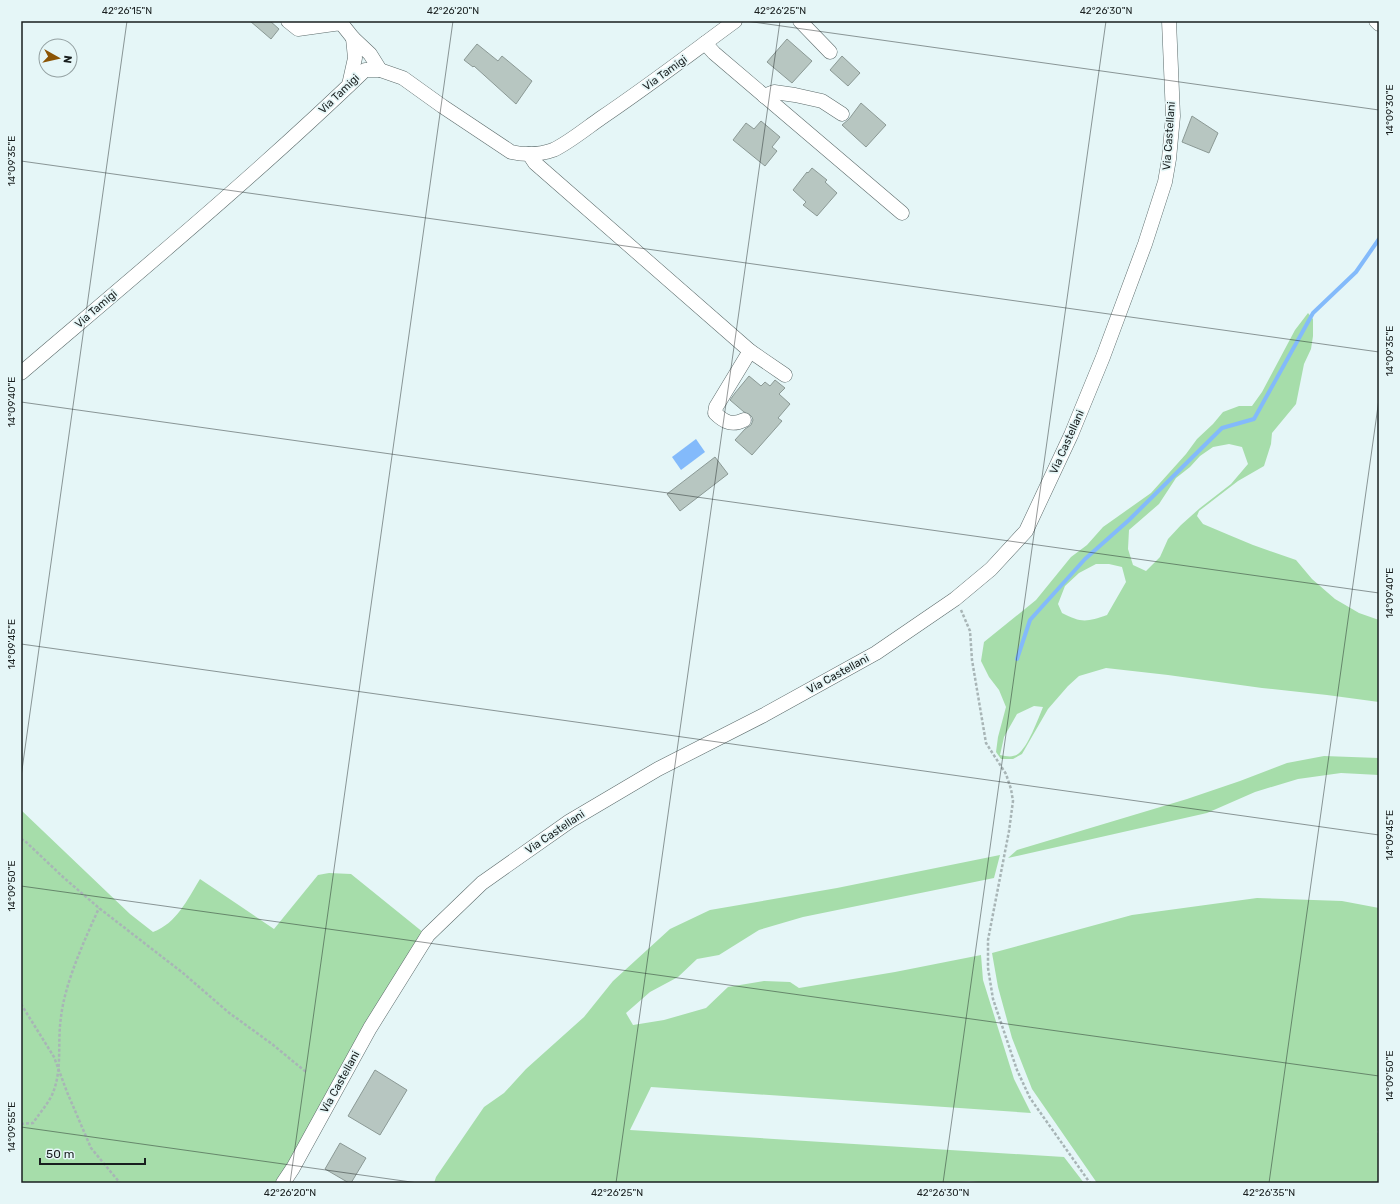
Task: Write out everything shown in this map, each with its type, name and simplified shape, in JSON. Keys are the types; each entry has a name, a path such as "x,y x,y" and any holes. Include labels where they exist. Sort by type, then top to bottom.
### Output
{"street":[{"path":"288,21 298,29 340,23 370,54 380,70"},
{"name":"Via Tamigi","path":"21,373 193,226 329,105 365,70 380,70 403,78 511,152 529,154 542,153 554,149 623,103 735,21"},
{"path":"800,21 830,52"},
{"name":"Via Castellani","path":"283,1183 293,1168 370,1028 428,935 482,883 570,821 658,769 764,715 876,653 956,599 991,569 1026,531 1074,428 1103,357 1145,244 1165,182 1169,159 1173,116 1169,21"},
{"path":"1376,21 1379,24"},
{"path":"349,85 355,58 353,38"},
{"path":"705,43 714,53 902,213"},
{"path":"764,96 774,92 796,95 822,101 842,114"},
{"path":"529,154 535,163 750,351 785,375"},
{"path":"744,420 737,424 727,423 715,413 716,408 750,351"}],"path":[{"path":"956,599 970,630 972,666 986,743 1006,774 1013,801 1009,831 988,940 988,968 993,999 1017,1070 1030,1098 1090,1183"},
{"path":"21,839 99,908 183,973 228,1012 272,1044 306,1072"},
{"path":"21,1124 33,1123 52,1095 59,1070 61,1017 67,986 99,908"},
{"path":"21,1004 54,1057 66,1092 91,1148 120,1183"}],"green space":[{"path":"1308,313 1313,319 1313,336 1311,349 1304,364 1296,404 1272,433 1271,444 1264,466 1238,481 1199,511 1197,516 1203,524 1253,545 1296,560 1312,579 1335,599 1359,613 1379,620 1379,702 1106,668 1079,676 1048,709 1022,754 1013,759 1001,759 996,752 998,737 1006,707 999,690 989,677 981,661 984,642 1036,600 1071,557 1087,545 1103,527 1151,493 1186,454 1197,439 1223,412 1239,406 1252,406 1262,392 1295,330","holes":["1229,444 1242,447 1248,464 1231,484 1181,525 1168,539 1160,557 1146,571 1133,565 1128,549 1129,530 1159,504 1176,478 1190,467 1200,456 1213,447","1096,564 1109,564 1122,567 1126,582 1107,615 1089,620 1079,620 1062,613 1058,604 1065,586 1079,573","1034,706 1043,707 1022,750 1014,756 1000,755 1004,737 1017,714"]},
{"path":"1324,756 1379,758 1379,775 1341,773 1298,779 1255,792 1207,813 1008,858 1017,850 1187,799 1287,763"},
{"path":"21,810 130,914 153,932 169,923 175,917 186,903 200,879 274,929 318,875 329,873 351,874 424,933 278,1183 24,1183 21,1180"},
{"path":"1000,855 994,878 803,917 759,930 719,955 697,959 678,977 650,992 626,1013 633,1025 664,1020 706,1008 728,987 764,981 790,982 799,988 895,972 981,955 983,980 1014,1079 1031,1113 651,1087 630,1130 1064,1157 1084,1183 989,1183 969,1181 936,1183 434,1183 436,1177 484,1107 504,1093 526,1069 584,1017 613,981 670,929 710,910 837,888"},
{"path":"1257,898 1342,901 1379,908 1379,1128 1377,1132 1379,1134 1379,1183 1097,1183 1032,1089 1012,1038 998,987 992,953 1132,915"}],"water":[{"path":"696,439 705,452 681,470 672,457"}],"building":[{"path":"250,21 270,21 279,29 271,39"},
{"path":"787,39 812,61 792,83 767,62"},
{"path":"477,44 498,61 502,56 532,81 516,104 474,66 473,67 464,60"},
{"path":"842,56 860,73 848,86 830,70"},
{"path":"861,103 886,125 866,147 842,125 849,119"},
{"path":"1192,116 1218,133 1209,153 1182,142"},
{"path":"761,121 780,137 772,147 777,151 765,166 733,140 746,123 754,129"},
{"path":"812,168 827,180 825,182 837,193 817,216 803,205 806,202 793,190"},
{"path":"749,376 761,386 765,382 770,386 775,380 785,388 779,394 790,404 778,418 782,421 752,455 735,440 751,425 753,420 752,417 730,400"},
{"path":"715,457 728,474 680,511 667,494"},
{"path":"375,1070 407,1090 380,1135 348,1116"},
{"path":"340,1143 366,1158 351,1183 325,1169"}],"waterway":[{"path":"1017,659 1030,620 1085,559 1129,520 1222,428 1254,419 1313,313 1356,272 1379,239"}]}
